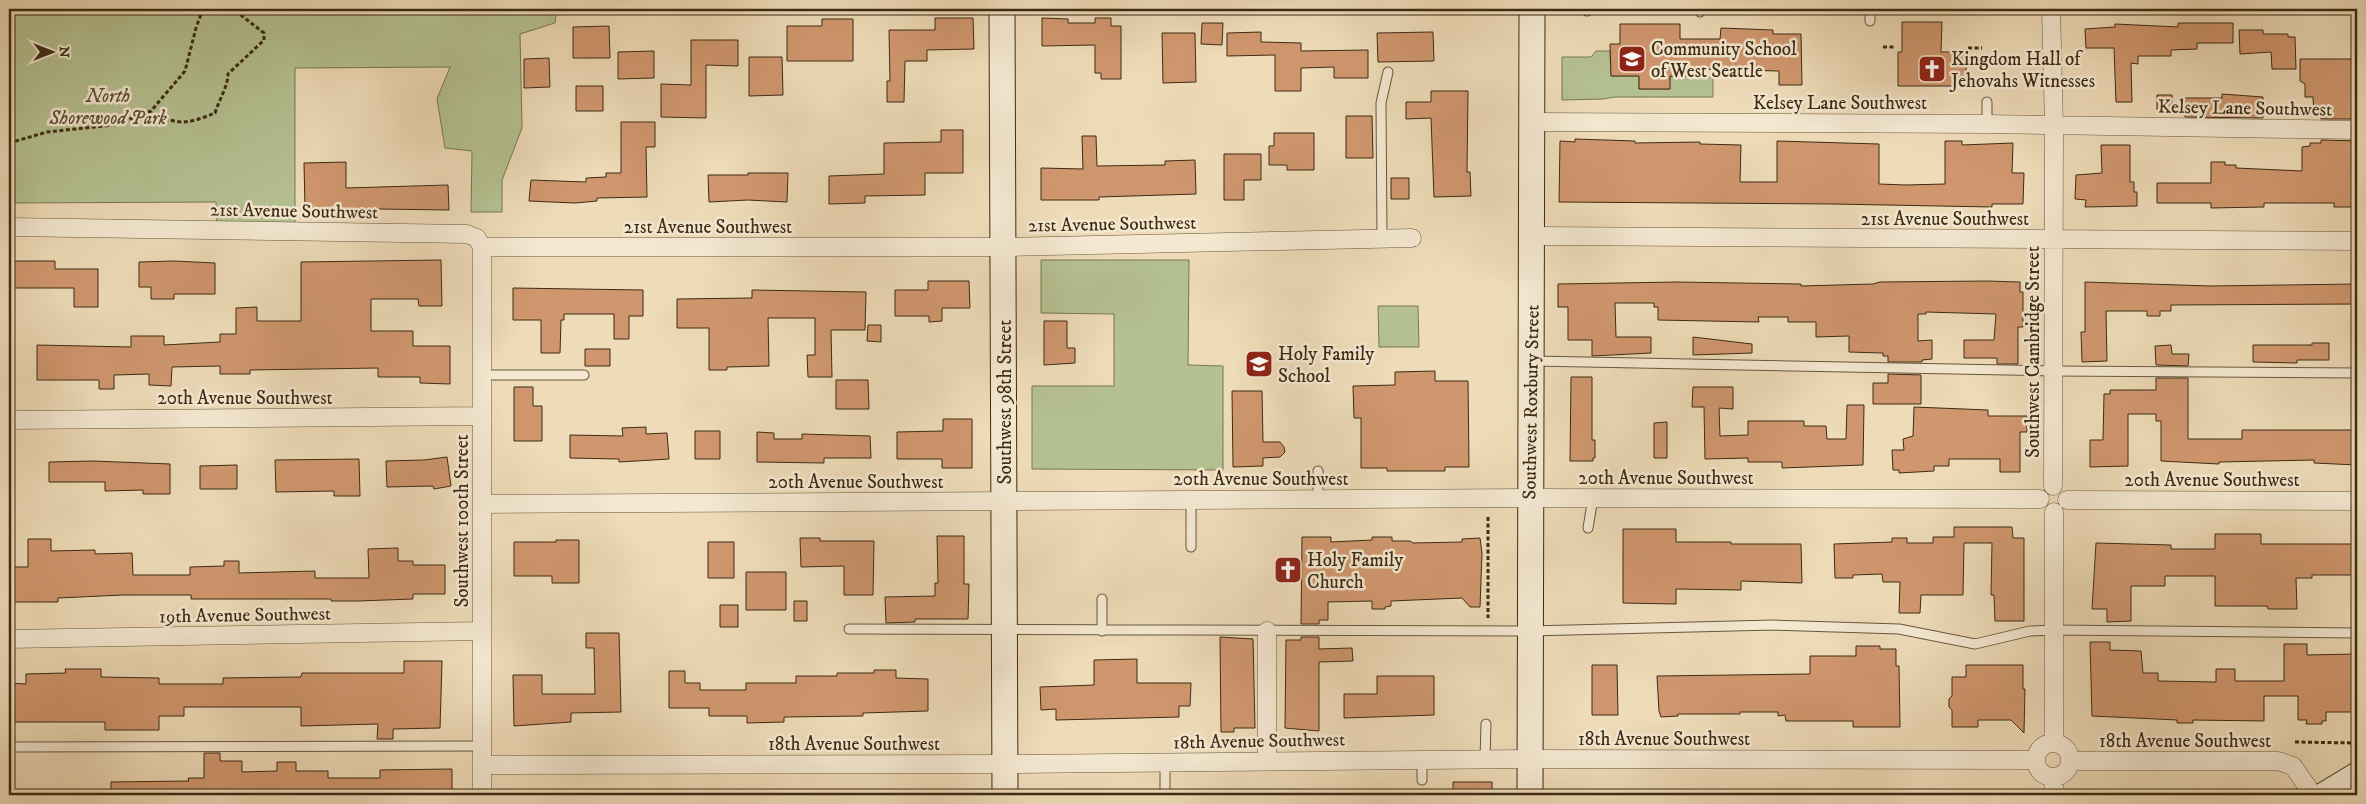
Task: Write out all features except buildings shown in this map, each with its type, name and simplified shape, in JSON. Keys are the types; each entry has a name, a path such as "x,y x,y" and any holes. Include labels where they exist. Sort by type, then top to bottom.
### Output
{"main road":[{"name":"Southwest 98th Street","path":"1002,9 1005,795"},
{"name":"Southwest Roxbury Street","path":"1530,795 1528,759 1532,9"},
{"path":"2324,795 2357,775"}],"street":[{"name":"Southwest Cambridge Street","path":"2051,9 2054,125 2053,486"},
{"name":"Kelsey Lane Southwest","path":"1532,122 1987,124 2357,130"},
{"name":"21st Avenue Southwest","path":"9,227 467,234 477,238 482,247 1003,247 1412,238"},
{"name":"21st Avenue Southwest","path":"1532,236 2357,241"},
{"name":"Southwest 100th Street","path":"482,247 482,795"},
{"name":"20th Avenue Southwest","path":"9,420 482,416"},
{"path":"2053,486 2063,489 2067,500 2063,509 2054,512 2043,508 2040,499 2043,491 2053,486"},
{"name":"20th Avenue Southwest","path":"482,504 1529,498 2040,499"},
{"name":"20th Avenue Southwest","path":"2067,500 2357,501"},
{"path":"2054,512 2054,742"},
{"path":"1267,630 1267,761"},
{"name":"19th Avenue Southwest","path":"9,639 482,631"},
{"path":"2054,742 2059,743 2068,750 2070,761 2066,771 2054,777 2042,773 2036,760 2038,751 2042,746 2054,742"},
{"name":"18th Avenue Southwest","path":"482,765 1005,764 1485,759 2036,760"},
{"name":"18th Avenue Southwest","path":"2070,761 2278,761 2293,766 2313,795"},
{"path":"2054,777 2054,795"}],"lane":[{"path":"1870,9 1870,21"},
{"path":"1382,238 1381,103 1388,72"},
{"path":"1987,102 1987,124"},
{"path":"1530,361 2054,371 2357,373"},
{"path":"482,375 584,375"},
{"path":"1318,471 1318,499"},
{"path":"1588,528 1593,498"},
{"path":"1191,500 1191,547"},
{"path":"1102,599 1102,630"},
{"path":"849,629 1267,630 1461,636 1529,631 1784,625 1899,629 1975,644 2030,631 2053,630 2357,633"},
{"path":"1485,759 1486,724"},
{"path":"9,747 482,746"},
{"path":"1422,760 1422,780"},
{"path":"1165,762 1165,795"}],"path":[{"path":"9,143 47,132 114,125 151,112 185,71 196,28 204,9"},
{"path":"140,116 150,121 164,117 182,122 214,113 222,90 228,82 228,74 264,40 264,33 233,9"},
{"path":"1883,47 1896,47"},
{"path":"1968,48 1982,48"},
{"path":"1488,517 1488,618"},
{"path":"2295,742 2357,743"}],"green space":[{"name":"North Shorewood Park","path":"9,9 557,9 555,23 520,34 522,128 502,180 502,212 471,212 472,151 445,148 437,99 450,67 295,68 295,225 217,225 216,202 9,203"},
{"path":"1596,51 1610,51 1611,76 1639,76 1639,89 1669,89 1670,76 1713,77 1713,97 1615,97 1562,100 1562,57 1591,57"},
{"path":"1041,260 1189,260 1188,365 1223,366 1223,470 1032,469 1032,386 1114,386 1114,314 1041,313"},
{"path":"1378,306 1418,306 1419,347 1379,347"}],"place":[{"name":"Community School of West Seattle","path":"1632,59"},
{"name":"Kingdom Hall of Jehovahs Witnesses","path":"1932,69"},
{"name":"Holy Family School","path":"1259,364"},
{"name":"Holy Family Church","path":"1288,570"}]}
